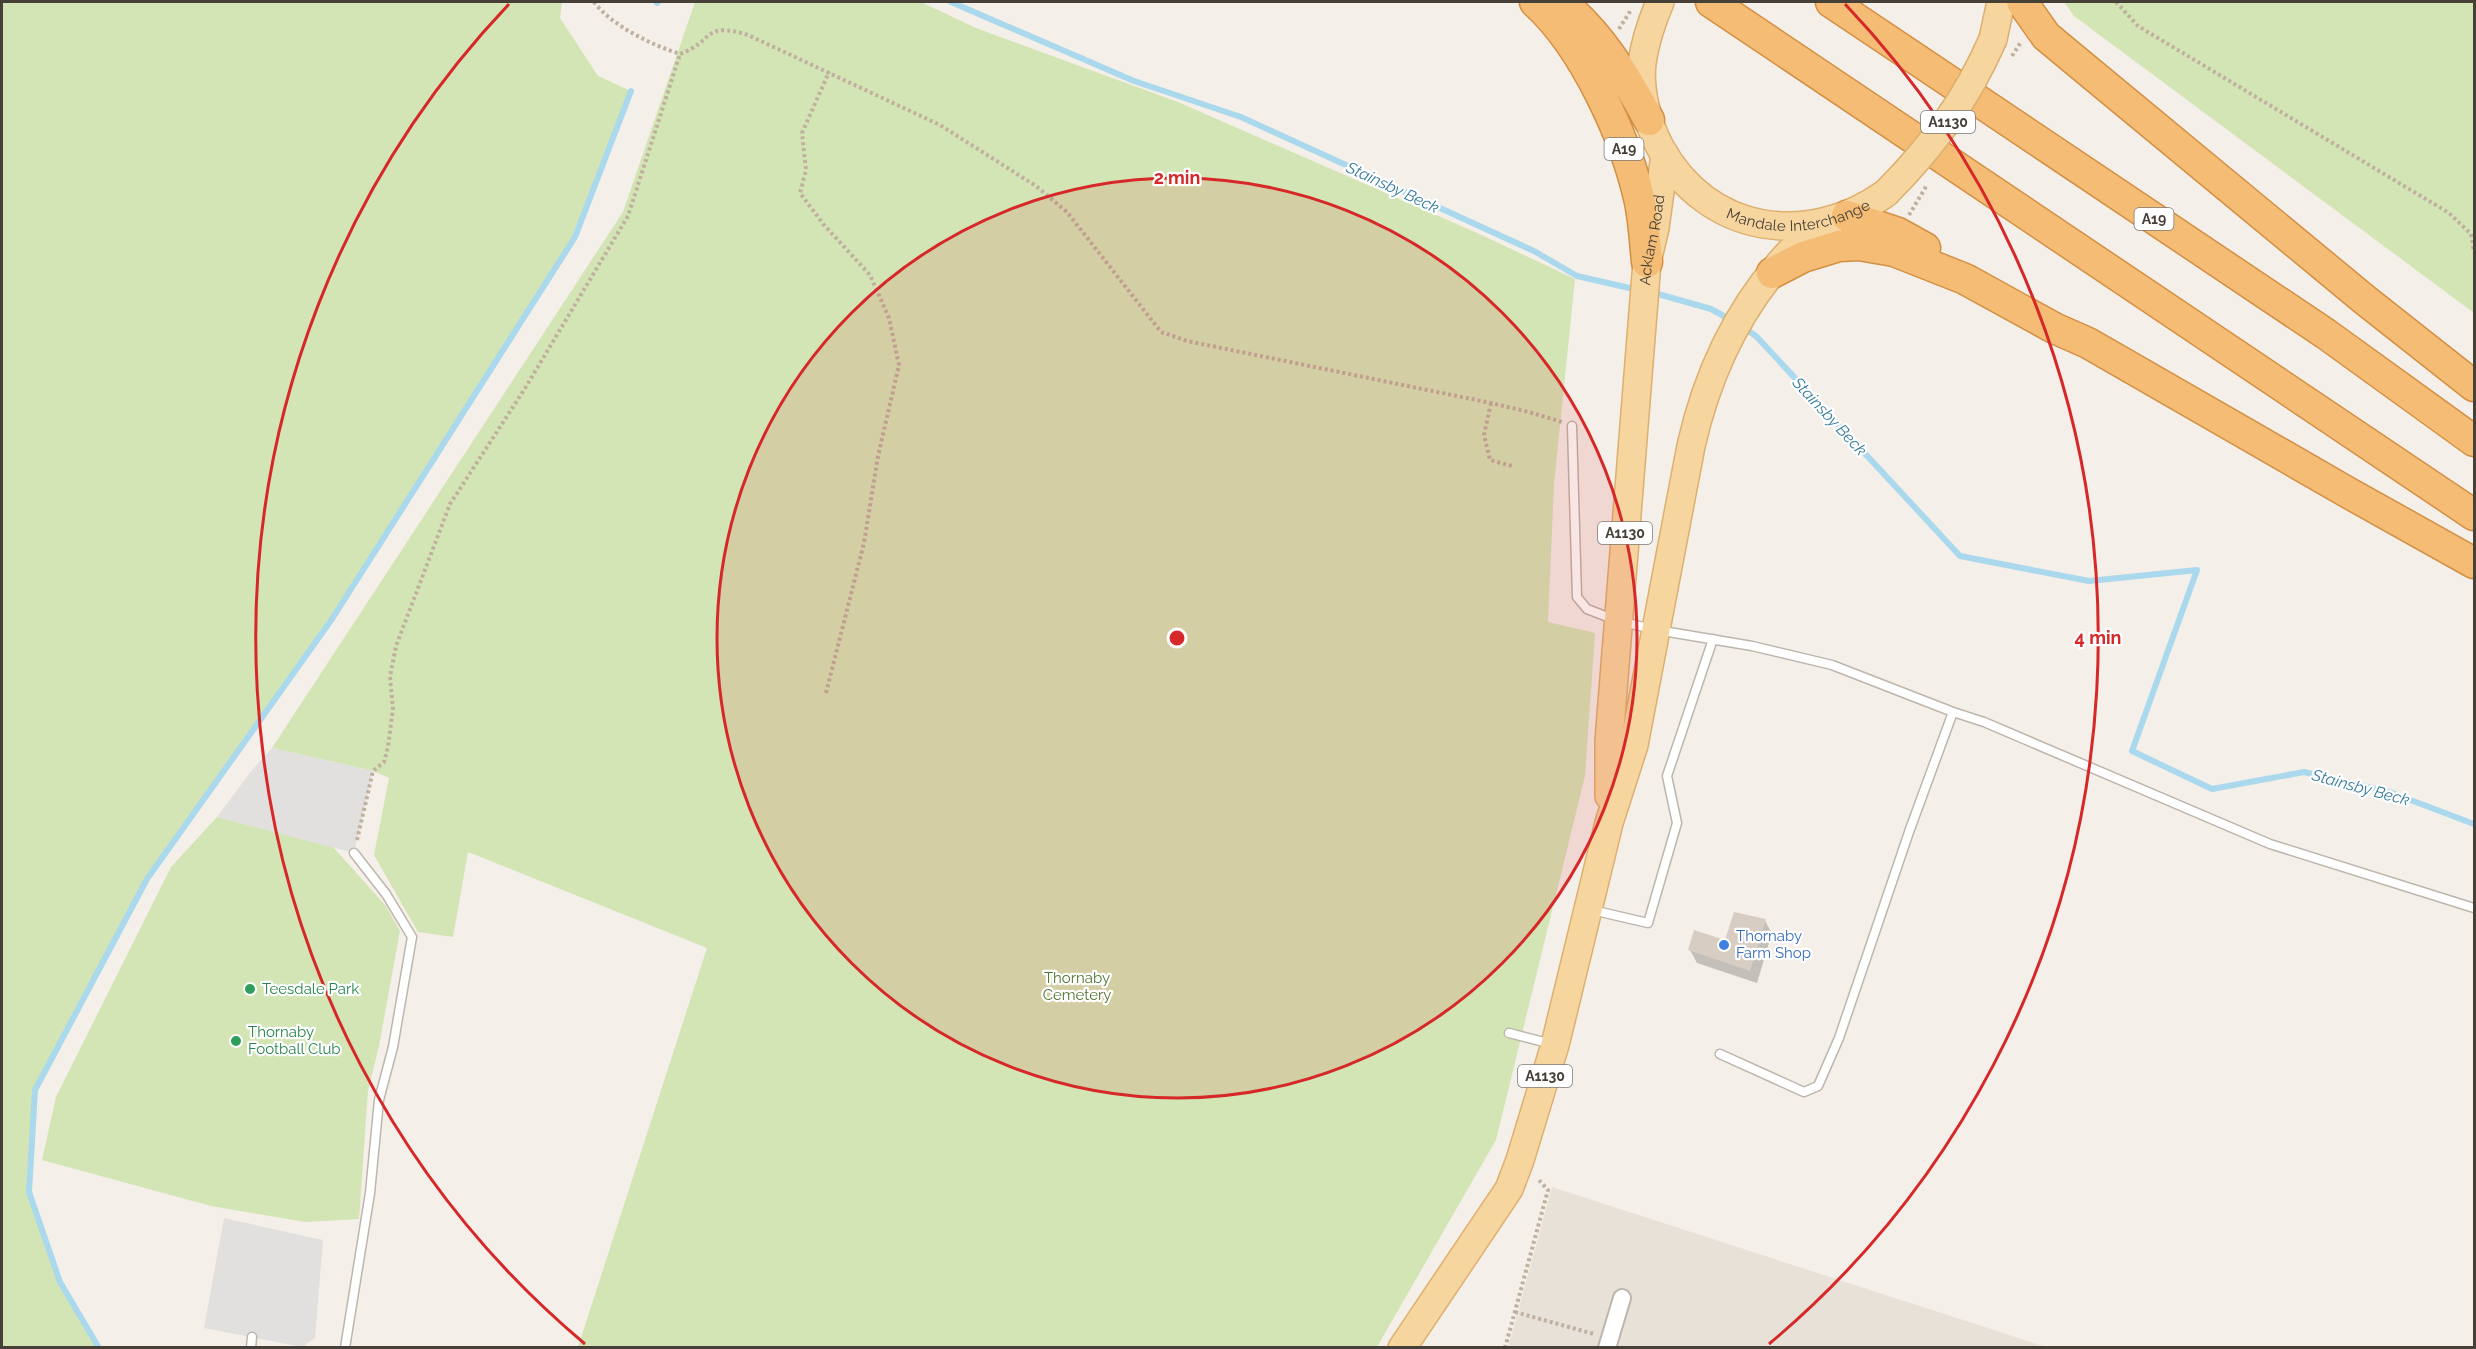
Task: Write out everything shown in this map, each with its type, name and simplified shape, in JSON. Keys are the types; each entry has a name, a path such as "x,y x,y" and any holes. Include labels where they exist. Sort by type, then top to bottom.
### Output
{"highway":[{"name":"A19","path":"1535,2 1567,39 1615,125 1630,165 1640,204 1647,267"},
{"name":"A19","path":"1561,2 1574,12 1604,45 1620,67 1649,120"},
{"path":"1711,2 2475,515"},
{"name":"A19","path":"1831,2 2326,334 2475,441"},
{"path":"2029,12 2046,36 2365,300 2475,386"},
{"path":"1837,219 1899,233 1935,253 1965,279"},
{"path":"1772,273 1803,257 1839,246 1859,245 1893,251 1965,279 2054,328 2088,343 2347,492 2475,562"}],"main road":[{"name":"Mandale Interchange","path":"1660,2 1650,28 1642,64 1643,90 1649,120 1665,155 1684,182 1708,203 1727,214 1761,224 1792,227 1837,219 1871,204 1886,193 1923,155 1964,98 1993,39 2001,2"},
{"name":"Acklam Road","path":"1618,621 1647,267 1665,155"},
{"name":"A1130","path":"1402,1347 1509,1189 1520,1160 1555,1045 1609,823 1634,745 1700,408 1724,348 1772,273 1789,252 1837,219"},
{"name":"A1130","path":"1609,823 1609,741 1618,621"}],"street":[{"path":"1608,1343 1622,1298"}],"lane":[{"path":"1572,426 1577,597 1587,609 1618,621 1657,630 1713,639 1832,665 1984,722 2270,844 2475,908"},
{"path":"1589,910 1648,923 1677,823 1667,776 1713,639"},
{"path":"1720,1054 1804,1092 1818,1086 1839,1038 1905,843 1953,712"},
{"path":"345,1347 370,1193 379,1100 393,1047 412,937 386,894 354,853"},
{"path":"1509,1033 1555,1045"},
{"path":"251,1347 252,1337"}],"path":[{"path":"594,2 602,13 655,46 680,54 692,50 715,30 729,29 748,35 830,72 940,125 1036,186 1067,212 1161,332 1187,341 1491,403 1572,426"},
{"path":"1613,37 1636,2"},
{"path":"2116,2 2138,26 2449,213 2471,234 2475,252"},
{"path":"2008,62 2029,12"},
{"path":"354,853 373,771 384,762 388,747 393,708 390,677 396,646 450,504 524,390 628,216 680,54"},
{"path":"826,693 864,543 878,456 899,364 889,318 870,275 824,225 800,193 806,170 802,133 830,72"},
{"path":"1491,403 1484,435 1490,460 1512,466"},
{"path":"1505,1347 1548,1190 1520,1160"},
{"path":"1515,1312 1608,1343"}],"shaded area":[{"path":"272,748 373,771 354,853 217,817 252,770"},
{"path":"1552,1187 2046,1347 1508,1348"},
{"path":"224,1218 323,1240 315,1338 302,1347 204,1328"}],"green space":[{"path":"2,2 562,2 560,18 598,76 631,91 575,237 332,619 147,879 36,1090 29,1192 60,1282 99,1347 2,1347"},
{"name":"Thornaby Cemetery","path":"695,2 921,2 976,28 1178,102 1475,232 1575,279 1554,484 1548,622 1595,633 1585,776 1496,1140 1377,1347 578,1347 707,948 468,852 453,937 418,932 374,855 389,778 373,771 272,748 623,212"},
{"path":"2064,2 2474,2 2474,313 2074,16"},
{"name":"Teesdale Park","path":"217,817 333,847 386,906 400,931 379,1046 368,1091 359,1219 305,1222 211,1206 42,1160 56,1097 171,867"}],"building":[{"name":"Thornaby Farm Shop","path":"1734,912 1766,919 1750,971 1688,950 1694,930 1725,940"}],"waterway":[{"name":"Stainsby Beck","path":"951,2 1134,81 1241,117 1534,251 1577,276 1638,290"},
{"path":"99,1348 60,1282 29,1192 35,1090 147,879 332,619 575,237 631,91"},
{"name":"Stainsby Beck","path":"1651,292 1711,309 1731,320"},
{"name":"Stainsby Beck","path":"1742,327 1756,336 1960,556 2089,581 2197,570 2132,751 2212,789 2304,772 2392,793 2474,824"}],"place":[{"name":"Thornaby Farm Shop","path":"1724,945"},
{"name":"Teesdale Park","path":"250,989"},
{"name":"Thornaby Football Club","path":"236,1041"}]}
